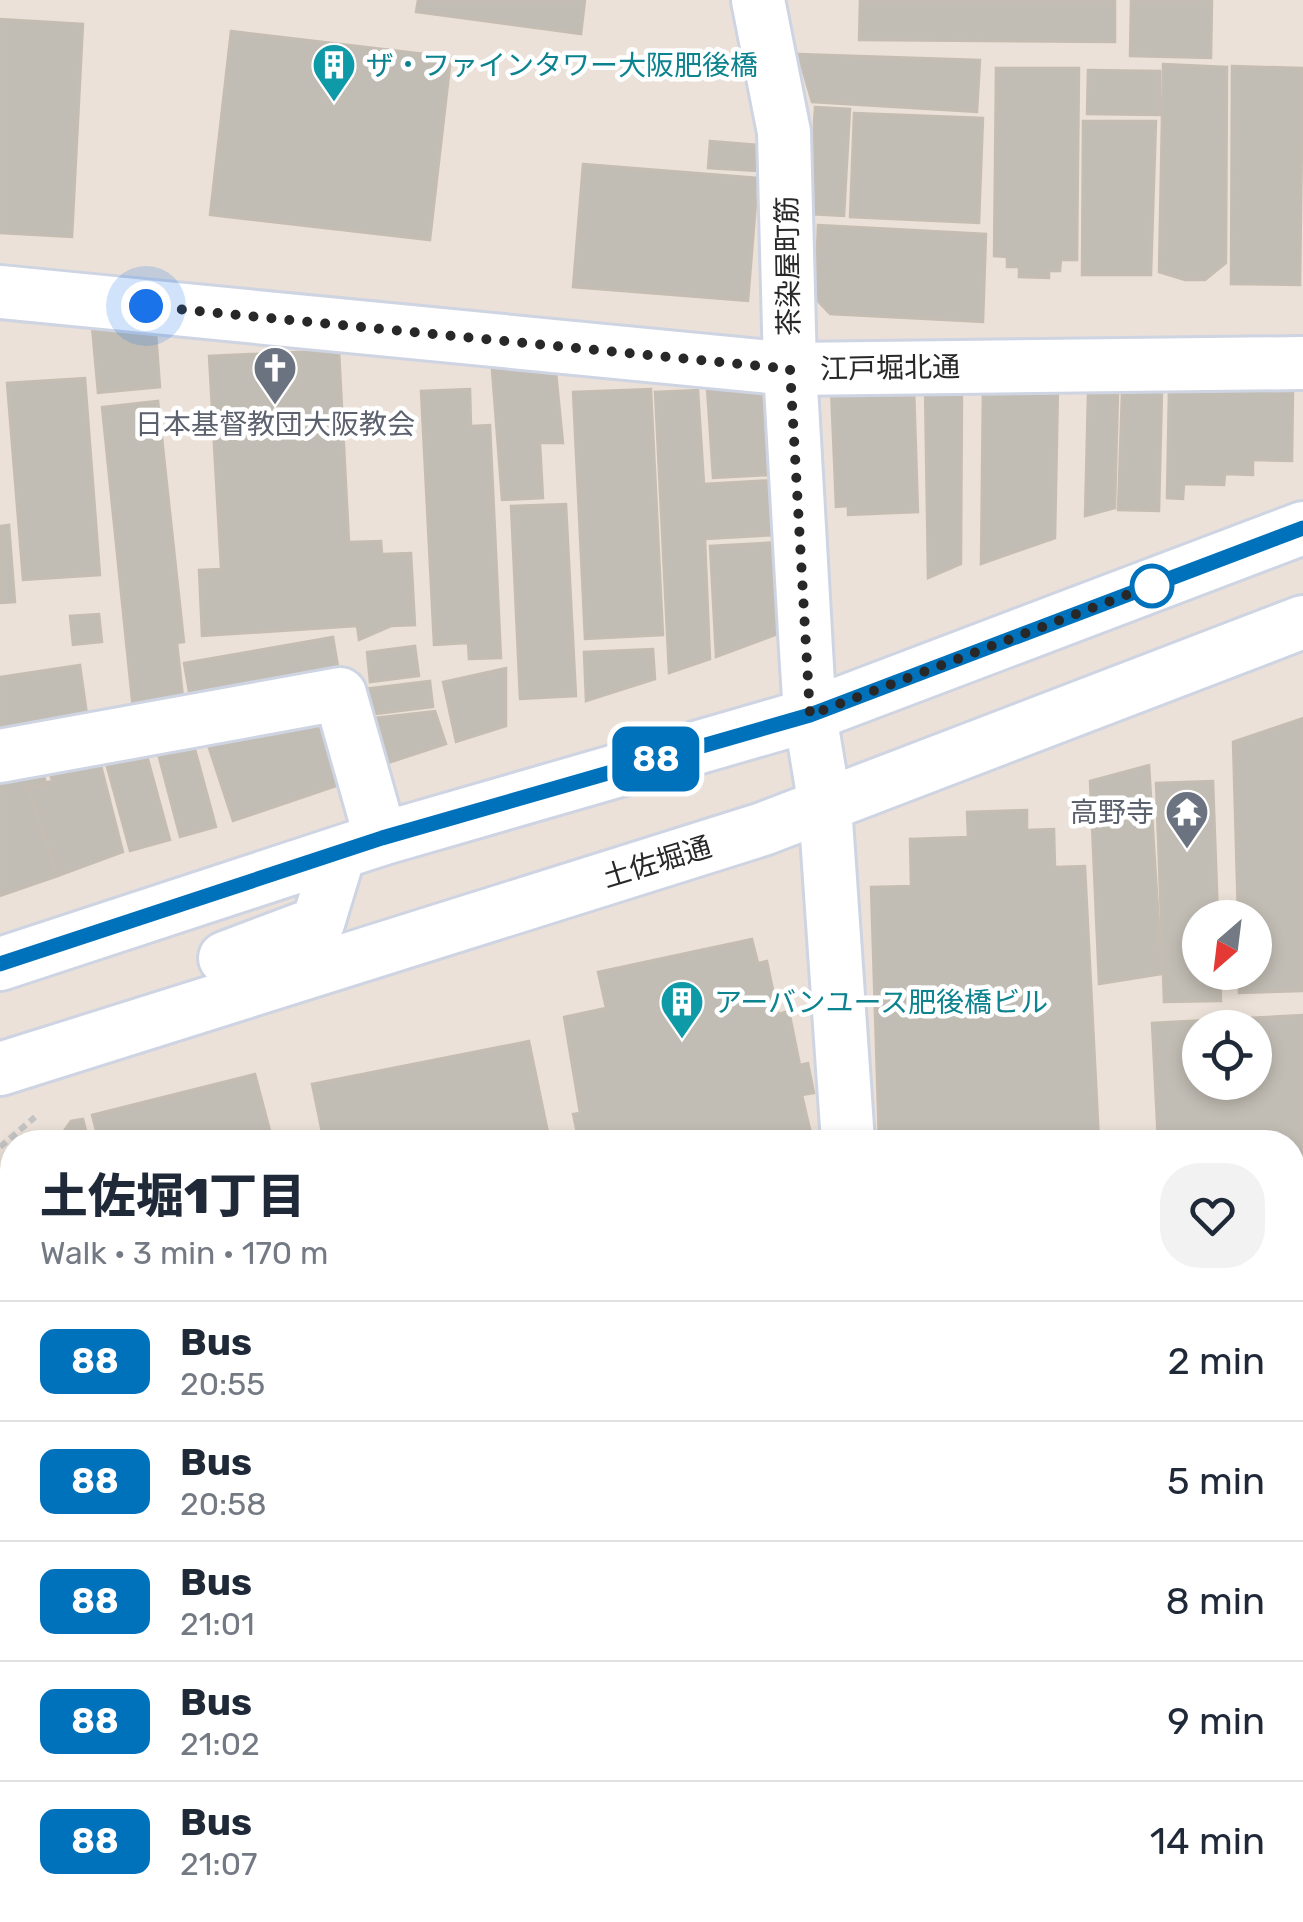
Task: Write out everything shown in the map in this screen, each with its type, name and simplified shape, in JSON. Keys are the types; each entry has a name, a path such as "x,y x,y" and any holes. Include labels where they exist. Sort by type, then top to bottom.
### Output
{"street":[{"name":"茶染屋町筋","path":"758,0 784,132 790,369 810,715 825,806"},
{"name":"江戸堀北通","path":"0,292 790,369 1303,364"},
{"path":"0,964 360,846 810,715 1303,528"},
{"name":"土佐堀通","path":"0,1070 825,806 1303,622"},
{"path":"0,756 340,694 360,846 318,923 225,958"},
{"path":"825,806 847,1130"}],"building":[{"path":"418,0 585,0 581,34 416,12"},
{"path":"860,0 1115,0 1115,42 859,40"},
{"path":"1131,0 1212,0 1211,58 1130,56"},
{"path":"0,19 83,24 72,237 0,233"},
{"name":"ザ・ファインタワー大阪肥後橋","path":"231,31 451,57 430,240 210,215"},
{"path":"798,54 980,60 977,112 812,102"},
{"path":"1163,64 1227,67 1226,263 1205,280 1185,280 1159,272"},
{"path":"1232,66 1303,68 1300,285 1231,284"},
{"path":"996,68 1079,68 1077,260 1061,260 1060,271 1049,271 1049,278 1019,277 1019,267 1007,267 1007,257 994,256"},
{"path":"1088,70 1160,71 1160,115 1087,114"},
{"path":"815,107 850,109 844,216 809,214"},
{"path":"854,113 983,118 979,223 850,217"},
{"path":"1083,121 1156,121 1151,275 1082,275"},
{"path":"710,141 758,145 757,171 708,168"},
{"path":"583,164 758,178 748,301 573,287"},
{"path":"818,225 986,234 983,322 830,314 815,298"},
{"path":"92,327 156,333 160,387 98,393"},
{"path":"339,350 349,542 381,541 382,554 411,553 415,625 391,626 359,640 357,626 202,636 199,570 221,569 209,356"},
{"path":"491,357 555,362 563,443 540,443 543,498 502,500"},
{"path":"85,378 100,575 23,580 7,383"},
{"path":"754,385 767,403 771,475 713,478 707,388"},
{"path":"983,386 1058,388 1055,538 981,564"},
{"path":"914,387 918,512 848,515 848,506 836,507 831,389"},
{"path":"1169,388 1293,391 1292,461 1253,460 1253,475 1225,474 1224,485 1184,484 1183,499 1167,498"},
{"path":"470,389 471,426 490,425 501,658 469,659 468,643 434,645 421,391"},
{"path":"651,389 663,635 585,639 573,392"},
{"path":"925,389 962,389 961,564 928,578"},
{"path":"698,390 704,484 774,480 777,535 705,539 710,659 669,673 655,392"},
{"path":"1122,392 1162,392 1159,511 1118,510"},
{"path":"1088,393 1118,394 1115,508 1085,516"},
{"path":"158,401 184,642 177,643 184,706 133,710 102,407"},
{"path":"566,504 576,696 520,699 511,506"},
{"path":"9,525 15,602 0,603 0,526"},
{"path":"780,542 786,631 716,657 710,546"},
{"path":"99,614 102,642 73,645 70,616"},
{"path":"333,637 340,678 191,703 184,663"},
{"path":"415,646 419,676 370,682 367,652"},
{"path":"653,649 655,679 586,701 584,652"},
{"path":"80,665 89,729 0,741 0,677"},
{"path":"506,668 506,726 456,742 443,682"},
{"path":"430,681 433,707 367,715 363,689"},
{"path":"435,711 446,744 382,765 364,719"},
{"path":"314,714 333,724 351,781 233,821 204,733 252,727 256,738 289,729"},
{"path":"1303,718 1303,991 1239,993 1272,990 1272,900 1237,900 1233,742"},
{"path":"192,738 216,827 180,837 156,746"},
{"path":"97,750 123,852 58,876 28,787 52,781 48,765"},
{"path":"146,752 170,840 130,851 106,763"},
{"path":"40,762 46,783 28,787 58,876 0,896 0,769"},
{"path":"1149,765 1162,974 1099,984 1090,781"},
{"name":"高野寺","path":"1213,781 1217,900 1182,900 1182,990 1221,990 1221,1001 1164,1002 1156,783"},
{"path":"1027,810 1027,830 1054,829 1055,867 1085,866 1098,1130 879,1130 871,887 911,886 910,839 968,837 967,812"},
{"name":"アーバンユース肥後橋ビル","path":"752,939 758,963 767,961 778,1014 789,1011 800,1065 808,1063 814,1093 802,1095 810,1130 576,1130 573,1114 580,1113 564,1017 606,1008 598,972"},
{"path":"1303,1015 1303,1130 1157,1130 1152,1023 1182,1021 1182,1100 1272,1100 1272,1017"},
{"path":"529,1041 548,1130 322,1130 312,1084"},
{"path":"255,1074 270,1130 96,1130 92,1115"},
{"path":"83,1119 86,1130 65,1130 71,1121"}],"bus line":[{"name":"88","path":"0,964 382,838 810,715 1303,528"}],"place":[{"name":"ザ・ファインタワー大阪肥後橋","path":"334,103"},
{"name":"日本基督教団大阪教会","path":"275,406"},
{"name":"高野寺","path":"1187,850"},
{"name":"アーバンユース肥後橋ビル","path":"682,1040"}],"route":[{"path":"146,306 790,369 810,715 1158,583 1152,586"}]}
